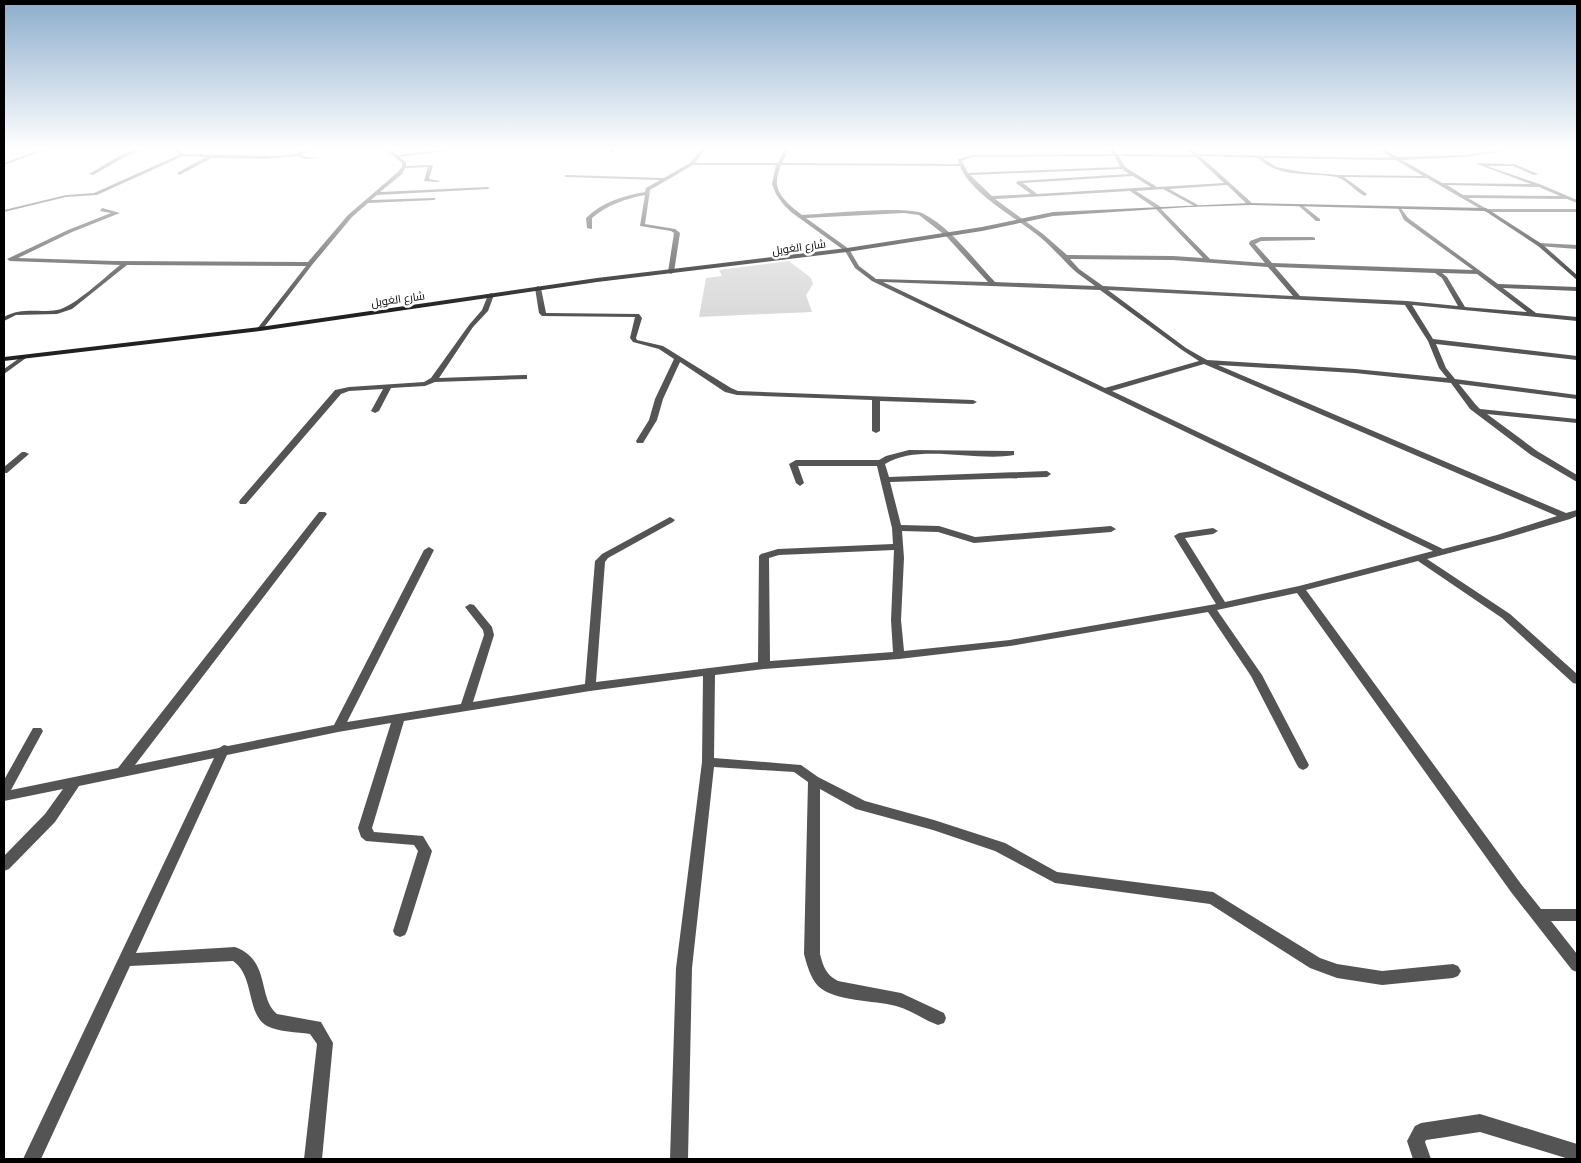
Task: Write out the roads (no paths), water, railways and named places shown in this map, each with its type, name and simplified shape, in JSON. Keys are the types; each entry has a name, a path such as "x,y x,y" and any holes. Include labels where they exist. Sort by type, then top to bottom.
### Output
{"street":[{"path":"4,211 44,201"},
{"path":"260,329 350,216 366,202 382,201"},
{"path":"590,228 589,218 613,201"},
{"path":"646,201 642,224 673,230 677,233 671,272"},
{"path":"784,201 789,207 847,250 857,267 874,280 1442,552"},
{"path":"995,201 1066,257 1077,270 1099,288 1205,362 1572,515"},
{"path":"1148,201 1158,208 1208,260"},
{"path":"1188,201 1196,206"},
{"path":"1247,201 1250,204"},
{"path":"1472,201 1540,245 1576,276"},
{"name":"شارع الغويل","path":"4,359 260,329 538,288 847,250 948,235 1063,213 1250,204 1486,210"},
{"path":"1301,205 1318,220"},
{"path":"1400,208 1406,219 1425,231 1533,314"},
{"path":"102,210 117,213 70,231 10,259 126,263 310,264"},
{"path":"1486,210 1577,211"},
{"path":"802,217 911,212 921,214 948,235 993,284"},
{"path":"1298,298 1252,242 1261,239 1313,239"},
{"path":"1540,245 1577,247"},
{"path":"1066,257 1145,257 1271,266 1478,272"},
{"path":"4,319 15,314 65,310 126,263"},
{"path":"1436,271 1444,278 1462,307"},
{"path":"874,280 1099,288 1407,303 1577,319"},
{"path":"1496,286 1577,289"},
{"path":"538,288 542,313 544,315 637,315 633,338 635,341 657,345 728,390 737,393 973,402"},
{"path":"434,380 471,326 485,311 491,295"},
{"path":"1407,303 1431,342 1443,368 1478,411 1534,453 1577,479"},
{"path":"1431,342 1577,358"},
{"path":"4,372 23,358"},
{"path":"640,441 653,420 659,399 678,358"},
{"path":"1103,391 1205,362 1355,371 1577,397"},
{"path":"243,502 338,392 349,389 425,384 434,380 524,377"},
{"path":"374,412 388,386"},
{"path":"876,398 876,431"},
{"path":"1478,411 1577,421"},
{"path":"800,483 793,464 796,463 881,464 889,458 909,452 1011,453"},
{"path":"4,471 25,454"},
{"path":"881,464 897,528 896,620 899,655"},
{"path":"886,480 1047,474"},
{"path":"123,771 322,514"},
{"path":"4,796 224,749 338,728 590,687 764,665 899,655 1010,643 1217,607 1300,589 1442,552 1572,515"},
{"path":"590,687 600,561 605,556 670,520"},
{"path":"897,528 939,529 974,540 1111,529"},
{"path":"1213,531 1179,536 1304,765"},
{"path":"764,665 764,556 778,552 898,547"},
{"path":"338,728 429,550"},
{"path":"1419,558 1506,616 1577,680"},
{"path":"1300,589 1537,915 1577,965"},
{"path":"466,707 489,635 488,629 470,607"},
{"path":"679,1159 684,968 708,762 709,671"},
{"path":"399,718 365,828 366,833 371,837 418,840 425,851 400,931"},
{"path":"4,791 37,731"},
{"path":"32,1159 224,749"},
{"path":"708,762 797,768 814,780 871,809 1000,847 1055,877 1214,898 1315,963 1338,971 1382,978 1453,971"},
{"path":"814,780 812,954 819,974 826,984 838,988 890,997 910,1004 938,1018"},
{"path":"4,865 50,818 75,781"},
{"path":"1537,915 1577,915"},
{"path":"124,960 235,954 243,958 250,966 266,1013 272,1020 315,1027 325,1043 314,1159"},
{"path":"1422,1159 1416,1141 1421,1132 1480,1123 1577,1153"}]}
